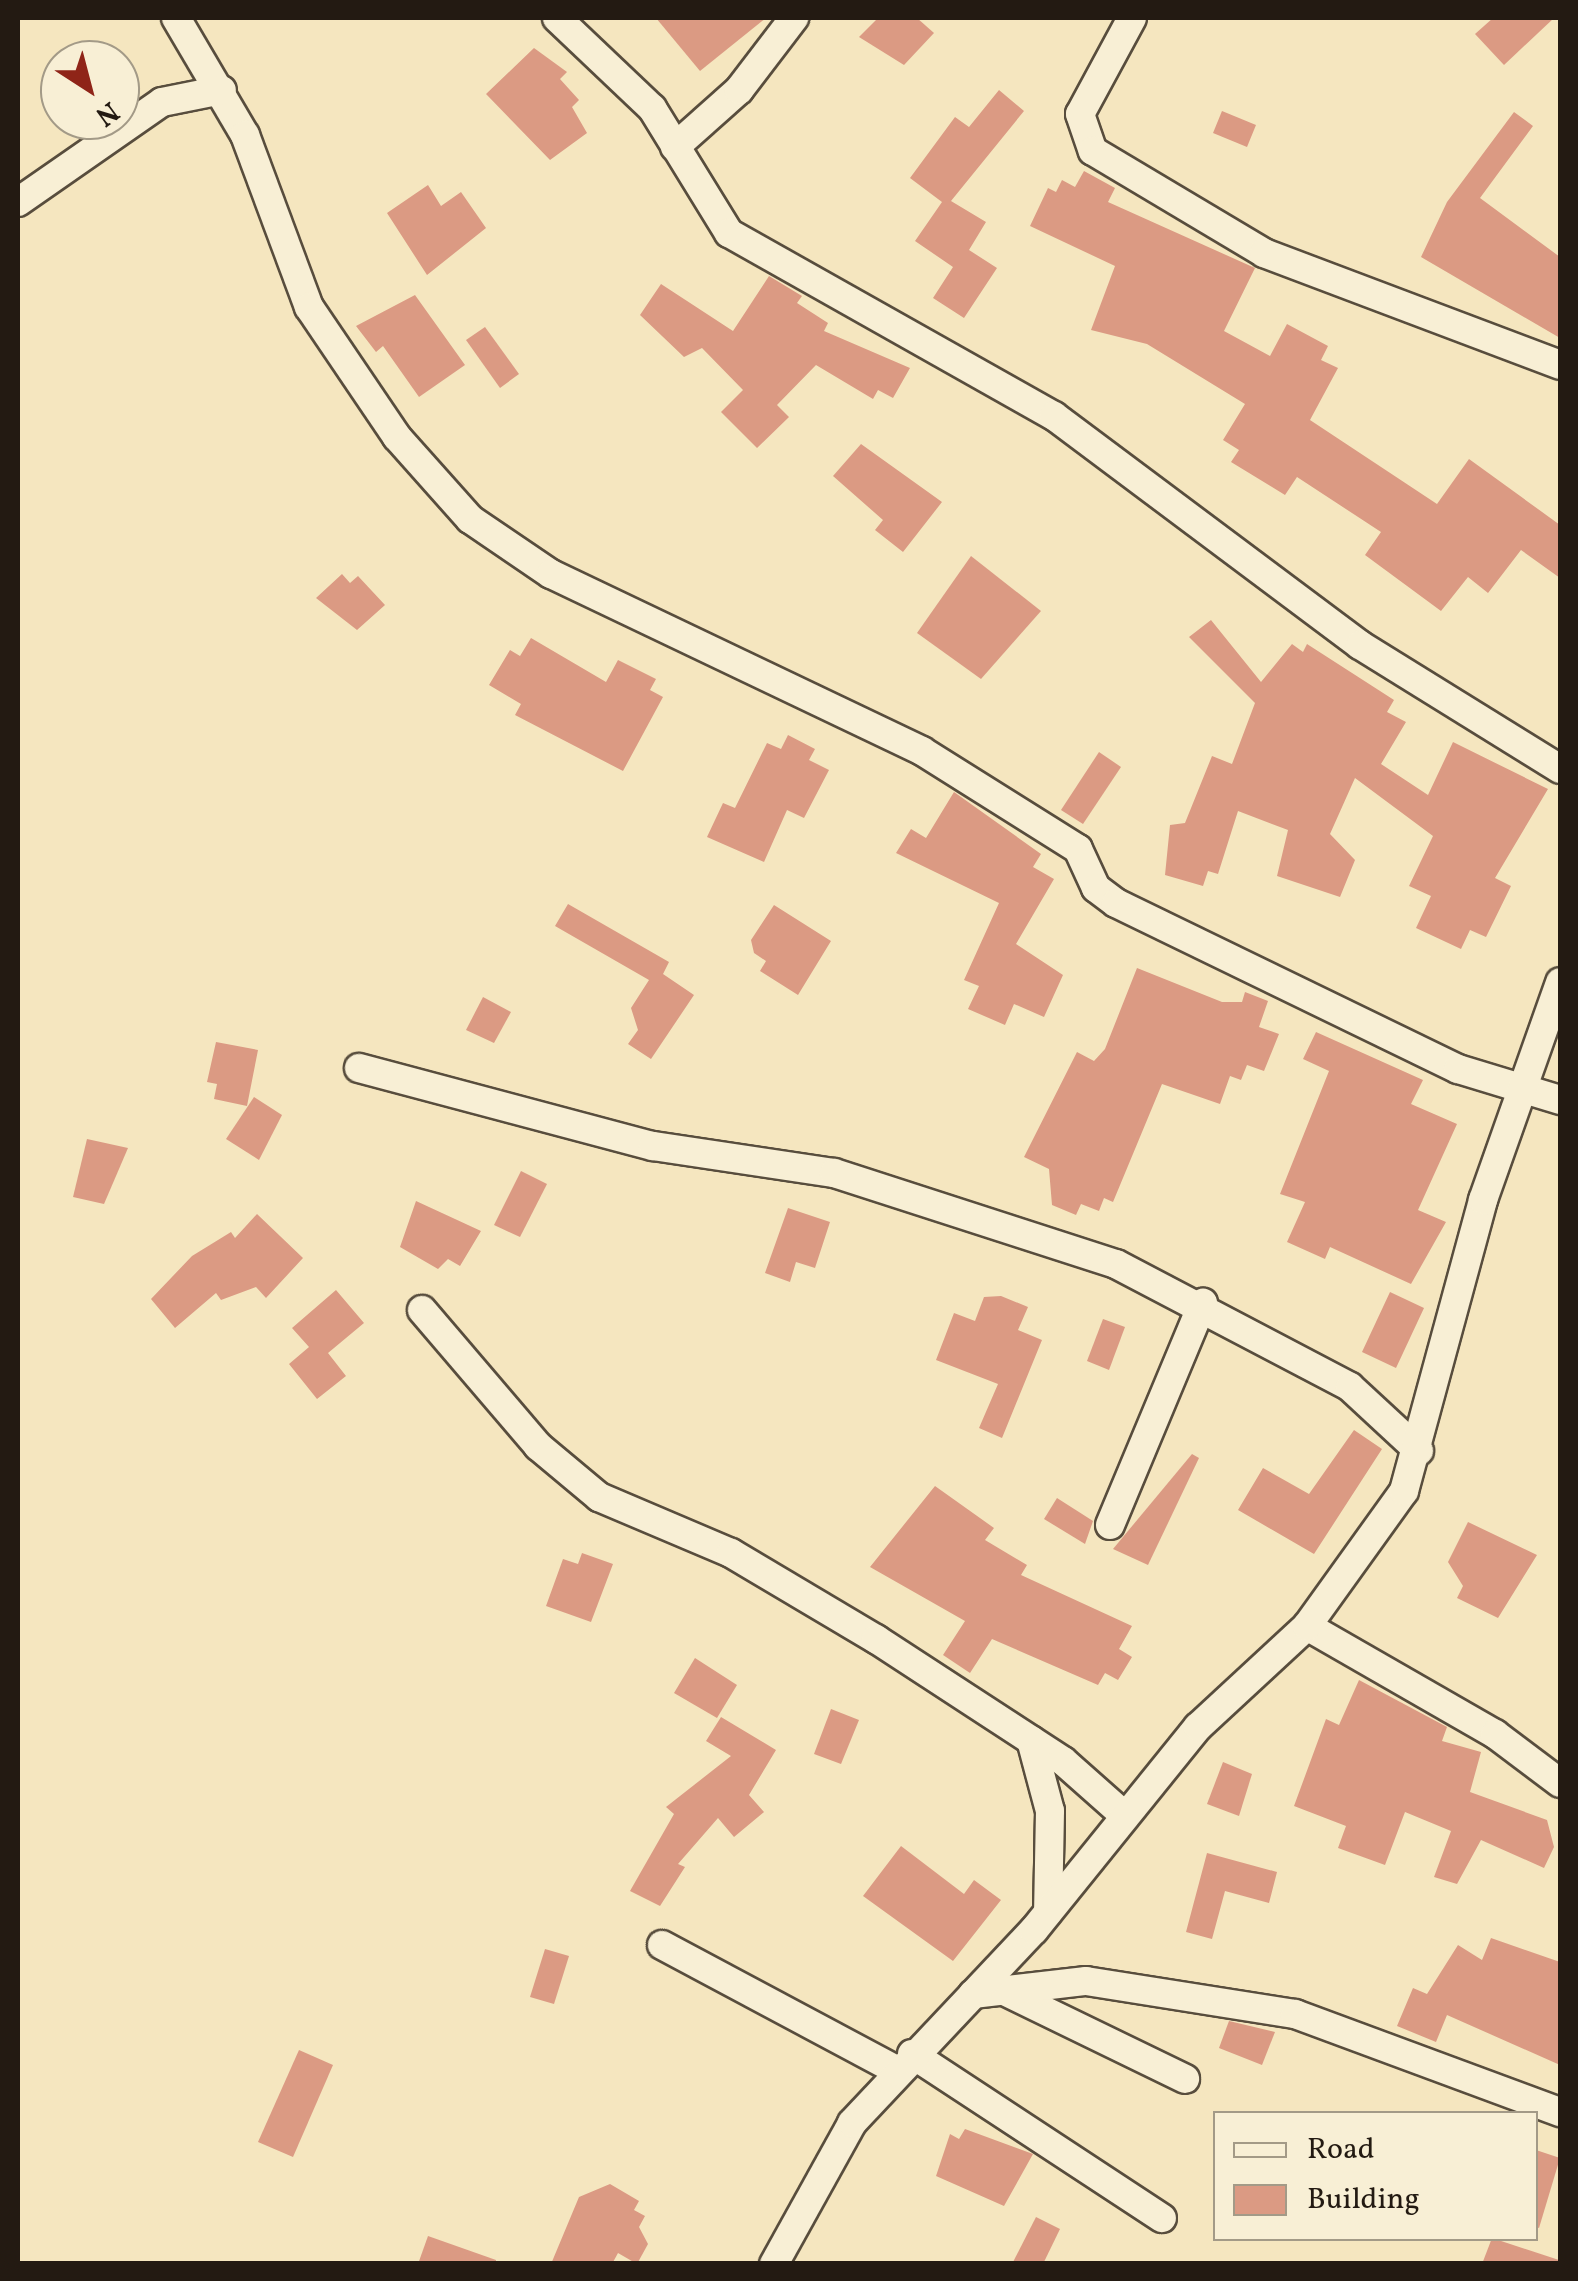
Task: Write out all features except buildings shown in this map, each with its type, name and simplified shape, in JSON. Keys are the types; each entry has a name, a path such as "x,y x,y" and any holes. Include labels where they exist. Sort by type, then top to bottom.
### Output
{"street":[{"path":"176,18 222,90 309,307 397,437 470,518 551,574 922,751 1078,849 1096,888 1116,903 1520,1091 1560,1100"},
{"path":"557,18 636,89 728,233 1054,416 1360,645 1560,770"},
{"path":"675,147 739,90 794,18"},
{"path":"1132,18 1080,114 1092,151 1264,252 1560,364"},
{"path":"18,202 162,102 222,90"},
{"path":"774,2264 819,2169 904,2062 985,1991 1198,1728 1307,1626 1404,1491 1419,1451 1520,1091 1560,982"},
{"path":"359,1068 653,1146 834,1174 1116,1264 1202,1303 1350,1386 1419,1451"},
{"path":"1110,1525 1202,1303"},
{"path":"422,1310 538,1446 600,1497 731,1553 1031,1740 1124,1816"},
{"path":"1307,1626 1494,1734 1560,1784"},
{"path":"1031,1740 1050,1811 1048,1912"},
{"path":"662,1945 904,2062 1162,2218"},
{"path":"985,1991 1086,1980 1295,2014 1560,2112"},
{"path":"985,1991 1185,2080"}]}
